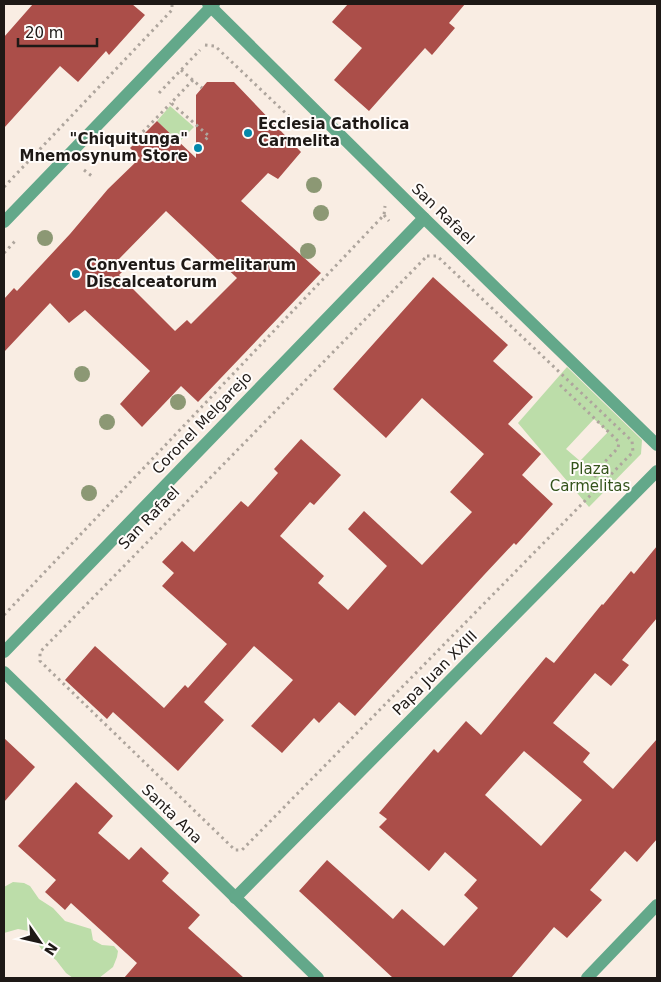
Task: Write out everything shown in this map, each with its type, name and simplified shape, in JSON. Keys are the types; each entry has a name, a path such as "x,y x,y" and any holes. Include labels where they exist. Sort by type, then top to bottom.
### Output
{"street":[{"name":"San Rafael","path":"211,5 424,218 657,444"},
{"path":"4,222 211,5"},
{"name":"Coronel Melgarejo","path":"4,652 424,218"},
{"name":"Papa Juan XXIII","path":"235,898 657,471"},
{"name":"Santa Ana","path":"4,672 318,978"},
{"path":"587,978 657,905"}],"path":[{"path":"4,187 172,10 172,4"},
{"path":"172,10 177,15"},
{"path":"202,88 182,70 205,45 215,46 297,123"},
{"path":"119,134 131,144 193,80"},
{"path":"171,103 209,136 204,142"},
{"path":"84,170 93,177"},
{"path":"385,205 384,215 389,221"},
{"name":"Coronel Melgarejo","path":"5,617 384,215"},
{"path":"422,251 427,256 437,256"},
{"name":"San Rafael","path":"40,661 40,652 427,256"},
{"path":"560,385 619,442 618,448 593,474"},
{"name":"Papa Juan XXIII","path":"242,850 633,452 632,441"},
{"path":"580,462 603,483"},
{"name":"Santa Ana","path":"40,661 235,850 242,850"}],"green space":[{"path":"170,106 194,127 179,142 157,121"},
{"name":"Plaza Carmelitas","path":"567,367 642,440 641,454 589,507 518,423","holes":["594,419 608,432 580,461 566,449"]},
{"path":"13,882 24,883 30,886 39,899 53,908 65,921 91,929 93,940 102,945 114,946 118,951 113,967 99,978 73,978 66,973 56,960 42,950 29,931 18,929 4,933 4,887"}],"building":[{"path":"33,4 132,4 145,15 109,55 106,51 78,82 60,66 4,128 4,37"},
{"path":"348,4 465,4 449,23 455,28 432,55 425,48 369,111 334,80 362,48 332,22"},
{"name":"Conventus Carmelitarum Discalceatorum","path":"207,82 234,82 301,152 278,179 268,173 241,201 321,273 198,402 181,386 142,427 120,404 150,371 85,310 69,323 50,303 4,352 4,299 14,288 17,291 70,234 108,189 140,158 130,148 157,121 196,158 196,95","holes":["166,211 237,278 191,324 187,320 175,331 119,275 127,267 118,260"]},
{"path":"433,277 508,345 493,361 533,397 508,424 541,454 522,475 553,504 516,545 514,543 484,575 355,716 339,702 319,723 314,718 282,753 251,726 293,680 254,646 204,702 224,720 178,771 113,712 107,719 65,680 95,646 164,708 185,685 188,688 227,644 162,586 174,573 162,562 182,541 194,552 241,501 248,507 278,473 274,469 301,439 341,475 314,505 310,502 280,536 324,576 318,583 348,610 387,566 348,529 364,511 422,565 472,512 450,492 484,454 422,398 386,438 333,389"},
{"path":"657,546 657,618 622,660 629,665 611,686 595,673 553,723 590,753 583,762 613,789 657,739 657,839 637,862 625,851 590,890 602,900 567,938 554,927 511,978 393,978 299,891 327,860 393,919 402,909 444,946 478,908 464,895 477,880 445,852 429,871 379,827 387,819 379,813 434,749 438,753 466,721 481,735 546,657 554,663 631,571 634,574","holes":["524,751 582,800 541,846 485,795"]},
{"path":"4,738 35,767 4,802"},
{"path":"76,782 113,816 98,833 129,860 141,847 169,873 162,881 200,915 188,928 244,978 124,978 137,963 71,903 65,910 45,892 56,880 18,846"}],"place":[{"name":"Ecclesia Catholica Carmelita","path":"248,133"},
{"name":"\"Chiquitunga\" Mnemosynum Store","path":"198,148"},
{"name":"Conventus Carmelitarum Discalceatorum","path":"76,274"}]}
